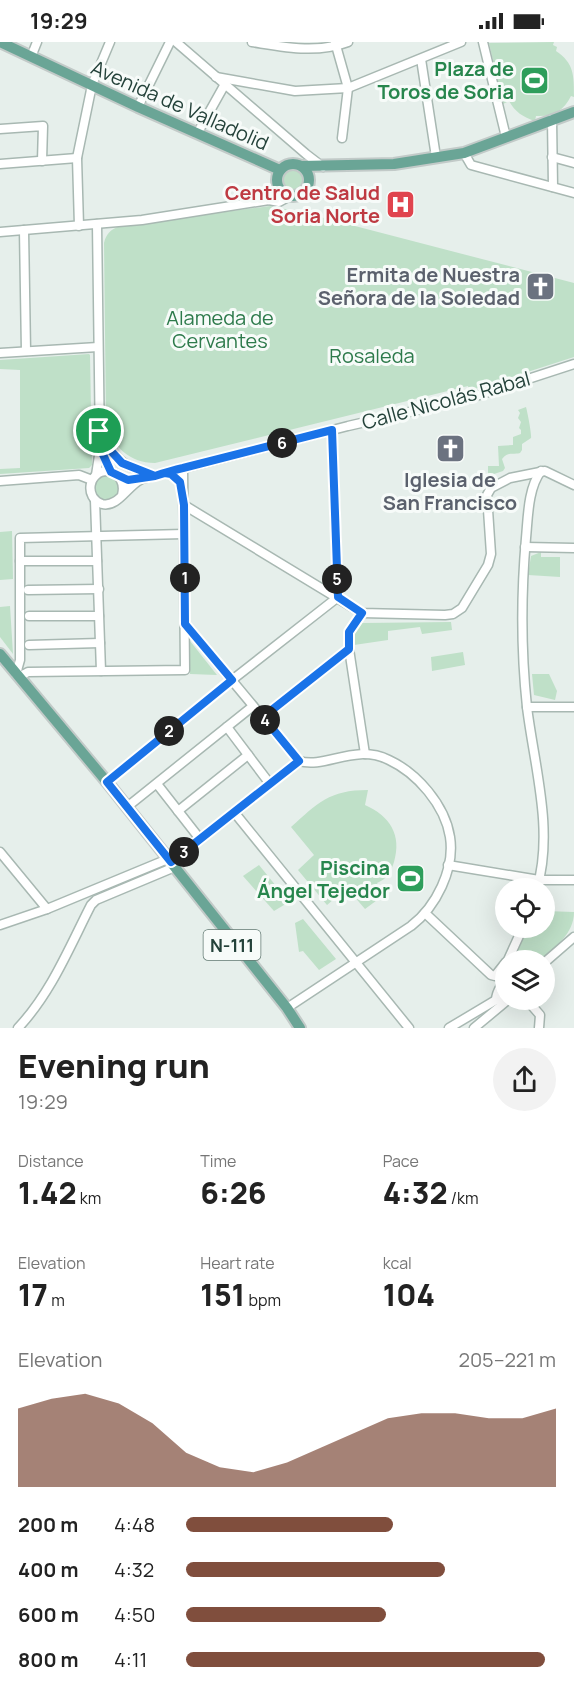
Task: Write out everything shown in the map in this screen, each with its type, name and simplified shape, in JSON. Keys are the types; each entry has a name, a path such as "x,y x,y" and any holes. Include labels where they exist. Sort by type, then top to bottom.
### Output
{"main road":[{"name":"Avenida de Valladolid","path":"0,42 280,170"},
{"path":"301,166 308,178 306,189 301,193 285,193 277,179 280,170 288,165 322,167 394,164 464,153 574,112"},
{"path":"308,178 322,167"},
{"path":"0,654 107,782 168,864 287,1008 300,1028"},
{"name":"N-111","path":"0,658 168,864 294,1028"}],"street":[{"path":"31,57 37,42"},
{"path":"79,226 77,158 92,85 110,42"},
{"path":"138,107 170,42"},
{"path":"176,42 322,167"},
{"path":"252,42 301,50 348,42"},
{"path":"216,77 295,91 348,88 460,42"},
{"path":"483,42 506,137"},
{"path":"336,44 348,88 342,138"},
{"path":"421,58 436,157"},
{"path":"198,134 225,84"},
{"path":"552,119 553,187"},
{"path":"0,129 43,126 42,161"},
{"path":"464,153 471,165 574,194"},
{"path":"552,157 574,163"},
{"path":"0,164 77,158"},
{"path":"0,232 142,220 269,200 285,193"},
{"path":"97,224 100,448 90,491 95,500 101,671"},
{"path":"24,230 26,351"},
{"path":"0,353 98,347"},
{"name":"Calle Nicolás Rabal","path":"114,473 128,480 155,476 332,430 470,398 574,364"},
{"path":"332,430 338,597"},
{"path":"99,431 111,451 122,463 155,476"},
{"path":"96,519 122,495 123,484 100,448"},
{"path":"183,468 184,505 185,670 28,672 18,675 20,538 184,530"},
{"path":"184,505 362,613 445,615 453,614 462,608 488,566 491,554 487,495 490,488 510,478 541,471 549,471 574,485"},
{"path":"540,878 542,868 543,818 527,707 522,646 525,547 532,492 541,471"},
{"path":"0,481 79,475 94,478 103,472 114,473"},
{"path":"165,473 176,477 183,491"},
{"name":"Calle Nicolás Rabal","path":"122,495 130,485 142,479"},
{"path":"95,500 105,505 114,503"},
{"path":"184,530 190,517 203,516"},
{"path":"525,547 574,548"},
{"path":"20,561 98,561"},
{"path":"28,590 99,589"},
{"path":"107,782 338,597"},
{"path":"362,613 349,632 349,649 365,753"},
{"path":"28,616 99,616"},
{"path":"185,624 299,761 307,764 347,754 365,753 389,760 424,785 441,811 450,837 448,865 436,898 425,913 411,926 287,1008"},
{"path":"29,645 100,643"},
{"path":"263,717 349,649"},
{"path":"127,807 253,706"},
{"path":"527,707 574,707"},
{"path":"227,727 270,784"},
{"path":"178,811 248,755"},
{"path":"18,1028 45,995 91,905 96,900 168,864 299,761"},
{"path":"157,784 200,839"},
{"path":"234,812 409,1028"},
{"path":"0,852 47,909"},
{"path":"0,925 168,864"},
{"path":"448,865 510,878"},
{"path":"555,882 574,880"},
{"path":"425,913 488,973 495,976"},
{"path":"555,953 574,937"},
{"path":"555,958 574,942"},
{"path":"449,1028 495,1001"},
{"path":"474,1028 496,1010"},
{"path":"536,1010 540,1015 539,1028"}],"green space":[{"name":"Plaza de Toros de Soria","path":"554,42 553,45 557,47 556,51 566,60 572,70 574,97 571,96 565,106 557,112 536,116 535,121 520,114 509,101 503,104 489,43"},
{"path":"293,168 301,172 305,180 301,188 293,192 285,188 281,180 285,172"},
{"name":"Alameda de Cervantes","path":"270,206 305,213 574,283 574,357 469,391 468,386 155,463 137,460 117,446 106,422 104,243 106,237 120,226"},
{"path":"89,354 92,465 89,468 0,474 0,469 20,468 20,370 0,369 0,360"},
{"path":"526,407 531,438 522,444 520,453 509,454 502,459 505,468 503,471 488,476 488,466 499,466 498,446 513,445 513,437 521,434 518,410"},
{"path":"107,475 116,479 120,488 116,497 107,501 98,497 94,488 98,479"},
{"path":"12,531 13,579 0,580 0,532"},
{"path":"541,552 541,557 560,557 560,577 528,575 531,556"},
{"path":"10,606 13,654 0,637 0,607"},
{"path":"451,622 452,630 422,634 420,627 388,631 388,640 354,645 353,636 362,623"},
{"path":"190,641 217,675 190,674"},
{"path":"463,652 465,665 432,671 431,657"},
{"path":"532,674 549,674 557,691 555,700 534,695"},
{"path":"368,790 365,805 387,821 395,835 394,862 386,877 377,883 384,895 365,909 347,888 327,905 298,870 314,855 291,827 317,805 334,795"},
{"path":"259,865 289,902 274,911 243,876"},
{"path":"555,911 574,912 571,927 551,950 518,950 524,938 555,938"},
{"path":"303,919 336,959 319,970 303,951 299,952 295,923"}],"place":[{"name":"Plaza de Toros de Soria","path":"535,80"},
{"name":"Centro de Salud Soria Norte","path":"401,204"},
{"name":"Ermita de Nuestra Señora de la Soledad","path":"541,286"},
{"name":"Iglesia de San Francisco","path":"450,449"},
{"name":"Piscina Ángel Tejedor","path":"411,878"}],"route":[{"path":"99,431 100,448 111,472 128,480 155,476 332,430 338,597 362,613 349,632 349,649 263,717 299,761 171,862 107,782 232,680 185,624 184,505 180,482 171,474 155,476 122,463 111,451 99,431"}],"park label":[{"name":"Rosaleda","path":"372,355"}]}
